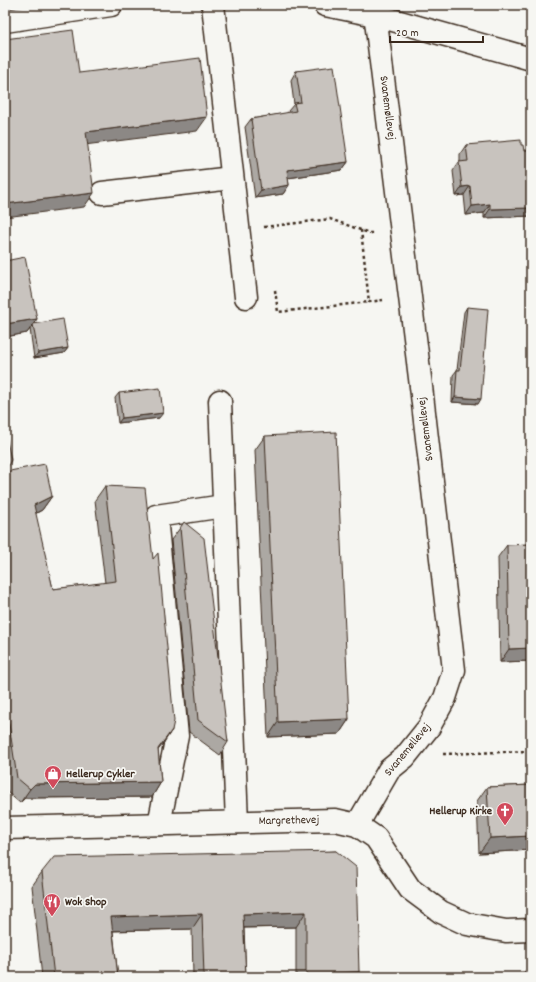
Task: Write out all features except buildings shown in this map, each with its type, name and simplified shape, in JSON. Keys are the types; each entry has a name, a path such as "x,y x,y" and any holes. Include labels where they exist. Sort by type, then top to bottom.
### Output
{"street":[{"path":"5,21 110,5"},
{"path":"213,5 246,297"},
{"path":"325,5 375,10 531,60"},
{"name":"Svanemøllevej","path":"358,825 389,770 405,757 432,721 445,698 454,670 375,10"},
{"path":"102,194 232,178"},
{"path":"220,401 237,822"},
{"path":"159,824 178,736 156,516 224,506"},
{"name":"Margrethevej","path":"5,828 334,820 358,825 376,838 410,889 441,912 467,924 506,931 531,930"}],"path":[{"path":"238,230 330,219 369,233 402,230"},
{"path":"266,226 267,234"},
{"path":"361,230 369,302"},
{"path":"275,289 278,312 410,296"},
{"path":"405,757 430,754 531,751"}],"place":[{"name":"Hellerup Cykler","path":"53,789"},
{"name":"Hellerup Kirke","path":"505,826"},
{"name":"Wok Shop","path":"52,917"}]}
